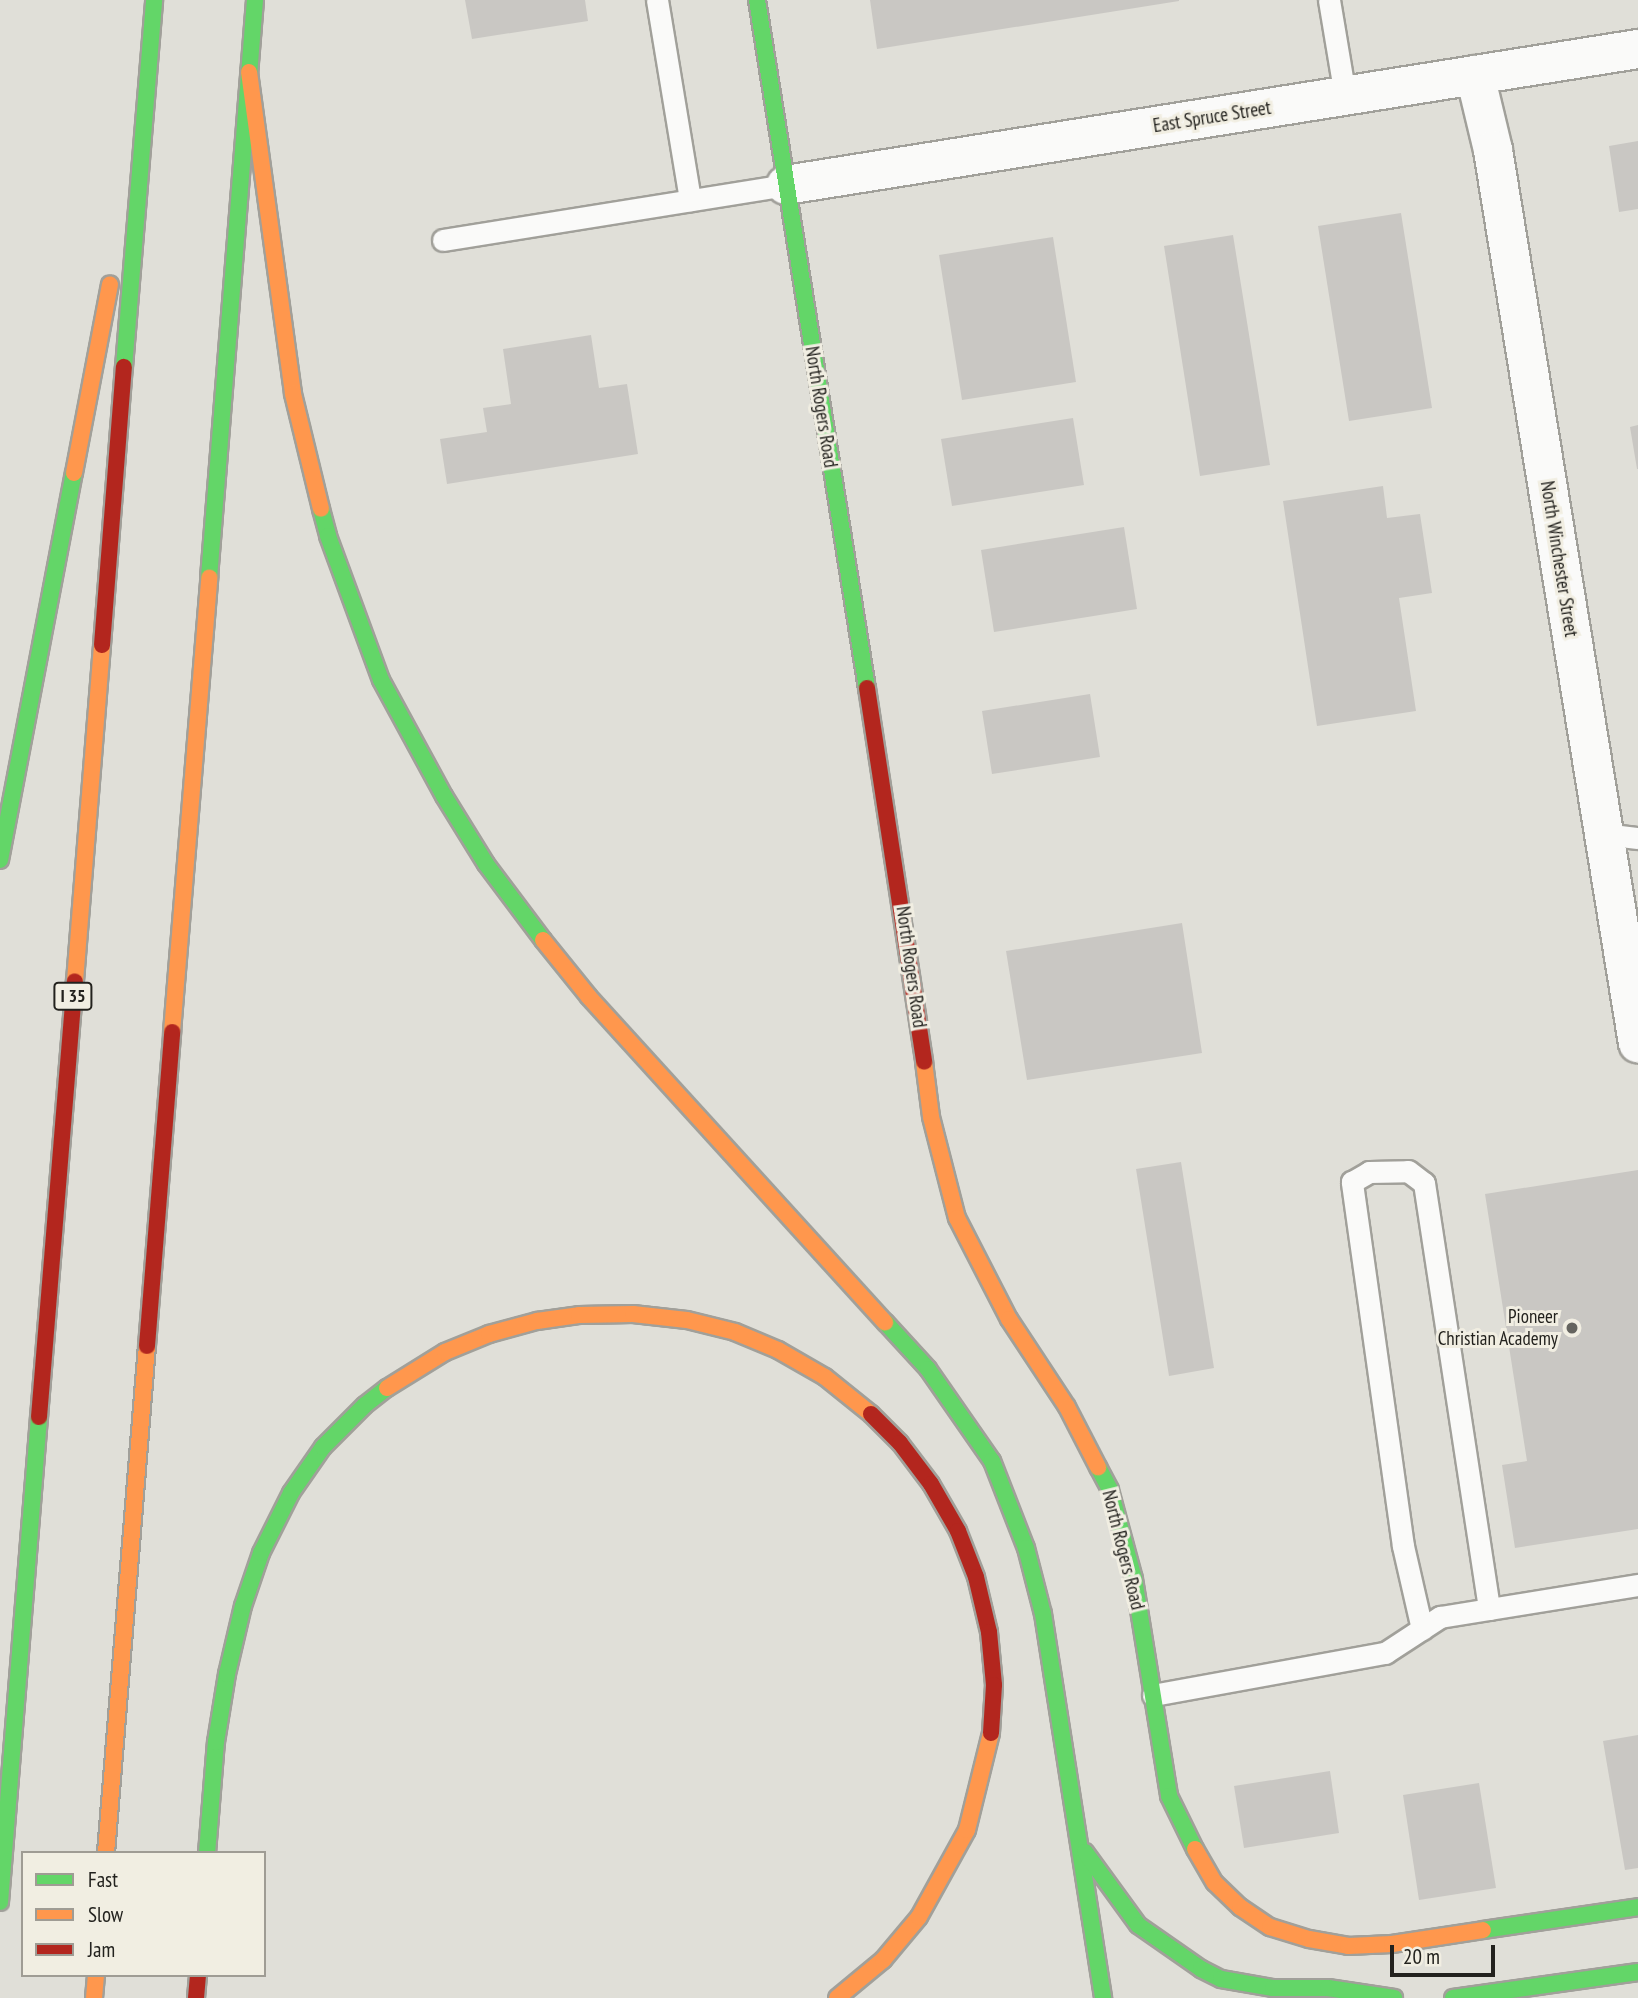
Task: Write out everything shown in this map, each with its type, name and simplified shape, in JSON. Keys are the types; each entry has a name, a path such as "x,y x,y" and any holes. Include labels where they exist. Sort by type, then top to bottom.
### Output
{"main road":[{"name":"I 35","path":"0,1902 154,0"},
{"path":"106,1851 255,0"},
{"name":"North Rogers Road","path":"757,0 908,943 932,1118 957,1218 976,1260 1009,1319 1067,1406 1110,1490 1134,1579 1169,1796 1188,1838 1215,1883 1240,1907 1270,1927 1310,1940 1348,1946 1392,1944 1638,1907"},
{"path":"249,72 296,408 328,536 381,680 444,796 486,864 527,920 590,997 928,1369 992,1461 1026,1548 1043,1614 1103,1998"},
{"path":"118,238 146,89"},
{"path":"0,860 113,265"},
{"path":"207,1851 216,1742 227,1674 243,1606 261,1553 291,1493 323,1447 365,1405 402,1377 445,1352 489,1334 537,1321 579,1315 633,1314 687,1320 735,1332 778,1350 825,1377 863,1405 931,1484 958,1531 976,1577 989,1632 994,1685 990,1741 967,1830 919,1917 883,1960 836,1998"},
{"path":"1081,1848 1138,1925 1200,1969 1221,1979 1273,1989 1328,1988 1394,1998"},
{"path":"1453,1998 1638,1972"},
{"path":"94,1998 96,1977"},
{"path":"196,1998 198,1977"}],"street":[{"name":"East Spruce Street","path":"786,185 1638,48"},
{"name":"North Winchester Street","path":"1475,75 1493,150 1621,836 1638,1043"}],"lane":[{"path":"657,0 690,200"},
{"path":"1329,0 1345,96"},
{"path":"443,240 786,185"},
{"path":"1422,1629 1403,1546 1352,1182 1369,1172 1408,1171 1424,1183 1489,1609"},
{"path":"1153,1695 1385,1653 1440,1616 1638,1585"}],"building":[{"path":"465,0 585,0 588,21 472,39"},
{"path":"870,0 1179,0 1179,1 877,49"},
{"path":"1638,141 1638,209 1619,212 1609,146"},
{"path":"1401,213 1432,408 1349,421 1318,226"},
{"path":"1233,235 1270,465 1200,476 1164,246"},
{"path":"1053,237 1076,382 962,400 939,255"},
{"path":"591,335 599,388 627,384 638,454 447,484 440,439 487,432 483,408 511,404 503,349"},
{"path":"1073,418 1084,485 952,506 941,439"},
{"path":"1638,425 1638,469 1637,469 1630,427"},
{"path":"1383,486 1387,518 1420,514 1432,593 1399,598 1416,711 1317,726 1283,501"},
{"path":"1124,527 1137,609 994,632 981,550"},
{"path":"1090,694 1100,757 992,774 982,711"},
{"path":"1182,923 1202,1053 1027,1080 1006,951"},
{"path":"1181,1162 1214,1368 1169,1376 1136,1169"},
{"name":"Pioneer Christian Academy","path":"1638,1170 1638,1529 1515,1548 1502,1465 1527,1461 1485,1194"},
{"path":"1638,1735 1638,1868 1625,1870 1603,1741"},
{"path":"1330,1771 1339,1833 1244,1848 1234,1786"},
{"path":"1479,1783 1496,1888 1419,1900 1403,1795"}],"traffic: fast":[{"path":"124,367 154,0"},
{"path":"209,578 255,0"},
{"path":"757,0 867,688"},
{"path":"0,860 74,473"},
{"path":"321,509 328,536 381,680 444,796 486,864 543,940"},
{"path":"885,1322 928,1369 992,1461 1026,1548 1043,1614 1103,1998"},
{"path":"207,1851 216,1742 227,1674 243,1606 261,1553 291,1493 323,1447 365,1405 387,1388"},
{"path":"0,1902 39,1417"},
{"path":"1098,1467 1110,1490 1134,1579 1169,1796 1195,1849"},
{"path":"1085,1852 1138,1925 1201,1969 1221,1979 1273,1988 1328,1988 1394,1998"},
{"path":"1483,1930 1638,1907"},
{"path":"1453,1998 1638,1972"}],"traffic: slow":[{"path":"249,72 293,394 321,509"},
{"path":"74,473 110,284"},
{"path":"172,1032 209,578"},
{"path":"75,981 102,645"},
{"path":"543,940 589,997 885,1322"},
{"path":"924,1062 931,1117 957,1218 1009,1319 1067,1407 1098,1467"},
{"path":"387,1388 445,1352 489,1334 537,1321 579,1315 633,1314 687,1320 735,1332 778,1350 825,1377 871,1414"},
{"path":"106,1851 147,1346"},
{"path":"837,1998 883,1960 919,1917 967,1830 991,1733"},
{"path":"1195,1849 1215,1883 1240,1907 1270,1927 1309,1939 1348,1946 1392,1944 1483,1930"},
{"path":"94,1998 96,1977"}],"traffic: jam":[{"path":"102,645 124,367"},
{"path":"867,688 924,1062"},
{"path":"39,1417 75,981"},
{"path":"147,1346 172,1032"},
{"path":"871,1414 900,1443 931,1484 958,1531 976,1577 989,1632 994,1685 991,1733"},
{"path":"196,1998 198,1977"}],"place":[{"name":"Pioneer Christian Academy","path":"1572,1328"}]}
